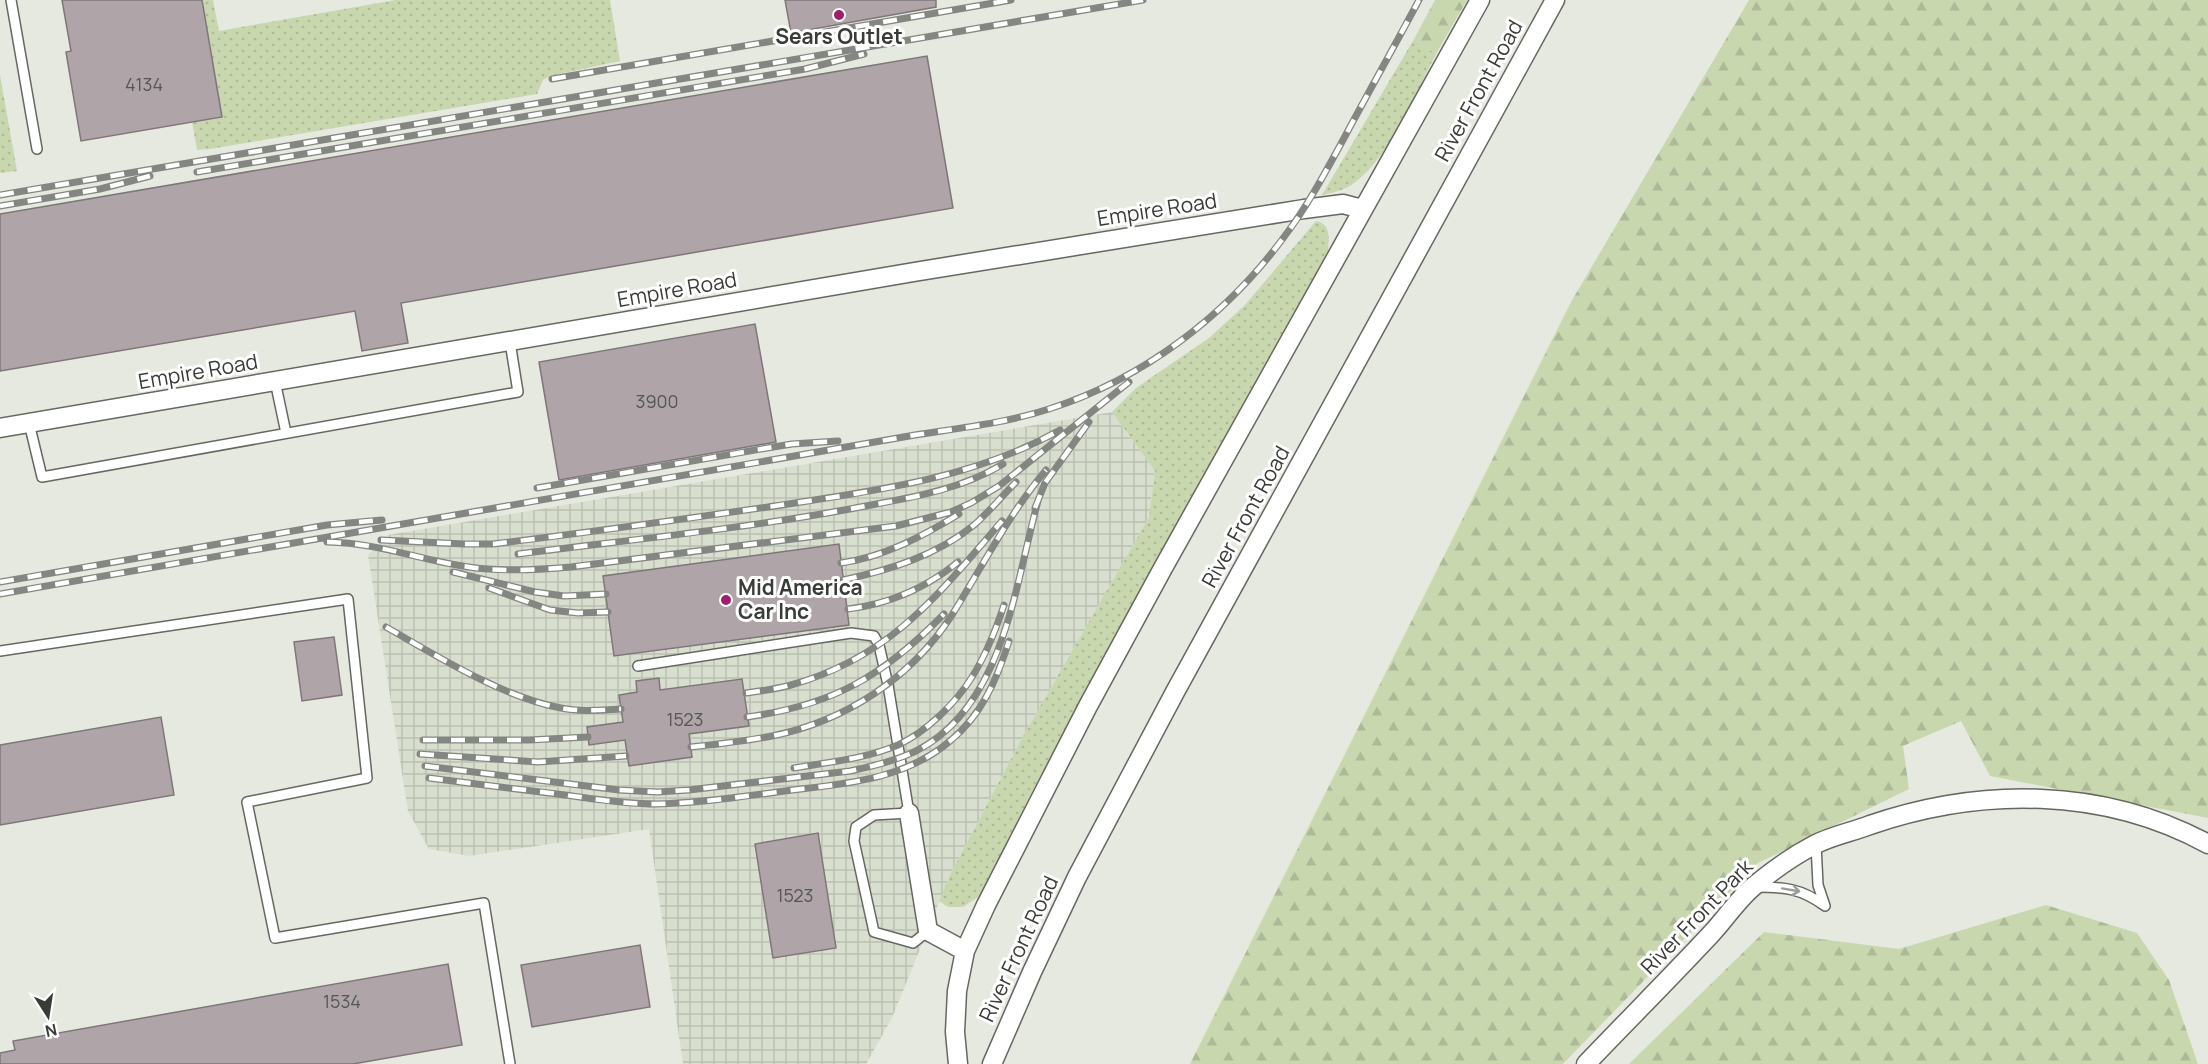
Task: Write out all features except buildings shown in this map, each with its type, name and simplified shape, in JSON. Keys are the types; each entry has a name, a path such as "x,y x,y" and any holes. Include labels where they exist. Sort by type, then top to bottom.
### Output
{"street":[{"name":"River Front Road","path":"958,1064 955,1032 957,991 965,951 1019,838 1088,706 1480,0"},
{"name":"River Front Road","path":"992,1064 1077,877 1175,692 1555,0"},
{"name":"Empire Road","path":"0,428 914,272 1304,209 1343,204 1362,209"},
{"name":"River Front Park","path":"1586,1064 1714,931 1752,887 1788,860 1816,844 1907,812 1959,802 2010,798 2059,800 2102,806 2141,815 2208,844"},
{"path":"909,813 928,931 965,951"}],"lane":[{"path":"11,0 37,149"},
{"path":"28,423 42,477 518,392 510,342"},
{"path":"275,381 286,434"},
{"path":"0,651 348,599 367,778 247,802 275,938 484,903 510,1064"},
{"path":"638,666 851,633 874,636 879,645 888,685 909,813 874,815 856,827 854,841 874,932 913,943 928,931"},
{"path":"1752,887 1773,887 1802,892 1825,906 1818,885 1816,844"}],"shaded area":[{"path":"1112,412 1155,471 1149,517 1022,738 950,875 892,1018 866,1064 683,1064 649,829 469,856 429,849 408,811 368,555 388,535"}],"green space":[{"path":"202,0 213,0 219,31 396,0 610,0 620,61 550,76 543,80 537,94 197,150 192,122 222,117"},
{"path":"1435,0 1467,0 1436,54 1414,39"},
{"path":"1749,0 2208,0 2208,818 1990,776 1961,721 1903,746 1909,789 1758,863 1563,1064 1190,1064 1571,302"},
{"path":"1414,39 1436,54 1399,127 1375,163 1362,177 1348,187 1322,195"},
{"path":"0,75 17,171 0,173"},
{"path":"1316,221 1327,228 1328,251 1037,782 984,888 978,897 963,907 948,907 939,901 950,875 1022,738 1149,517 1155,471 1112,412 1136,388 1209,338 1245,305"},
{"path":"2046,905 2137,933 2169,980 2198,1064 1629,1064 1764,932 1899,949"}],"railway":[{"path":"552,79 1011,0"},
{"path":"0,195 1143,0"},
{"path":"0,594 983,425 1033,414 1084,396 1117,381 1180,341 1209,318 1261,266 1292,226 1315,190 1419,0"},
{"path":"197,172 805,69 864,54"},
{"path":"0,206 100,189 150,176"},
{"path":"327,542 365,545 469,567 520,570 571,567 896,526 951,512 999,486 1129,382"},
{"path":"1035,508 1045,483 1089,422"},
{"path":"381,540 493,544 843,496 918,482 955,472 991,461 1060,430"},
{"path":"537,488 792,444 838,441"},
{"path":"518,554 726,528 850,509 948,488 985,474 1003,464"},
{"path":"691,747 762,738 826,720 851,708 897,677 936,638 1008,523 1046,470"},
{"path":"843,580 878,572 944,545 974,525 1016,482"},
{"path":"425,766 619,790 657,792 850,771 908,755 946,731 969,705 987,674 1001,641 1012,605 1038,501"},
{"path":"841,563 888,551 959,514"},
{"path":"0,582 327,525 382,520"},
{"path":"746,693 785,686 826,673 885,641 933,598 1002,521"},
{"path":"848,609 892,599 933,580 958,562"},
{"path":"453,572 535,592 564,596 606,594"},
{"path":"489,588 550,610 578,613 608,612"},
{"path":"794,768 873,754 898,745 930,725 949,707 972,677 982,660 1004,605"},
{"path":"747,717 806,705 855,684 900,655 944,614"},
{"path":"386,627 470,674 516,695 568,709 621,709"},
{"path":"429,778 610,801 656,804 728,798 860,781 916,763 934,753 961,731 987,696 1009,641"},
{"path":"423,740 529,740 588,737"},
{"path":"420,754 538,762 626,756"}],"place":[{"name":"Sears Outlet","path":"839,15"},
{"name":"Mid America Car Inc","path":"726,600"}]}
